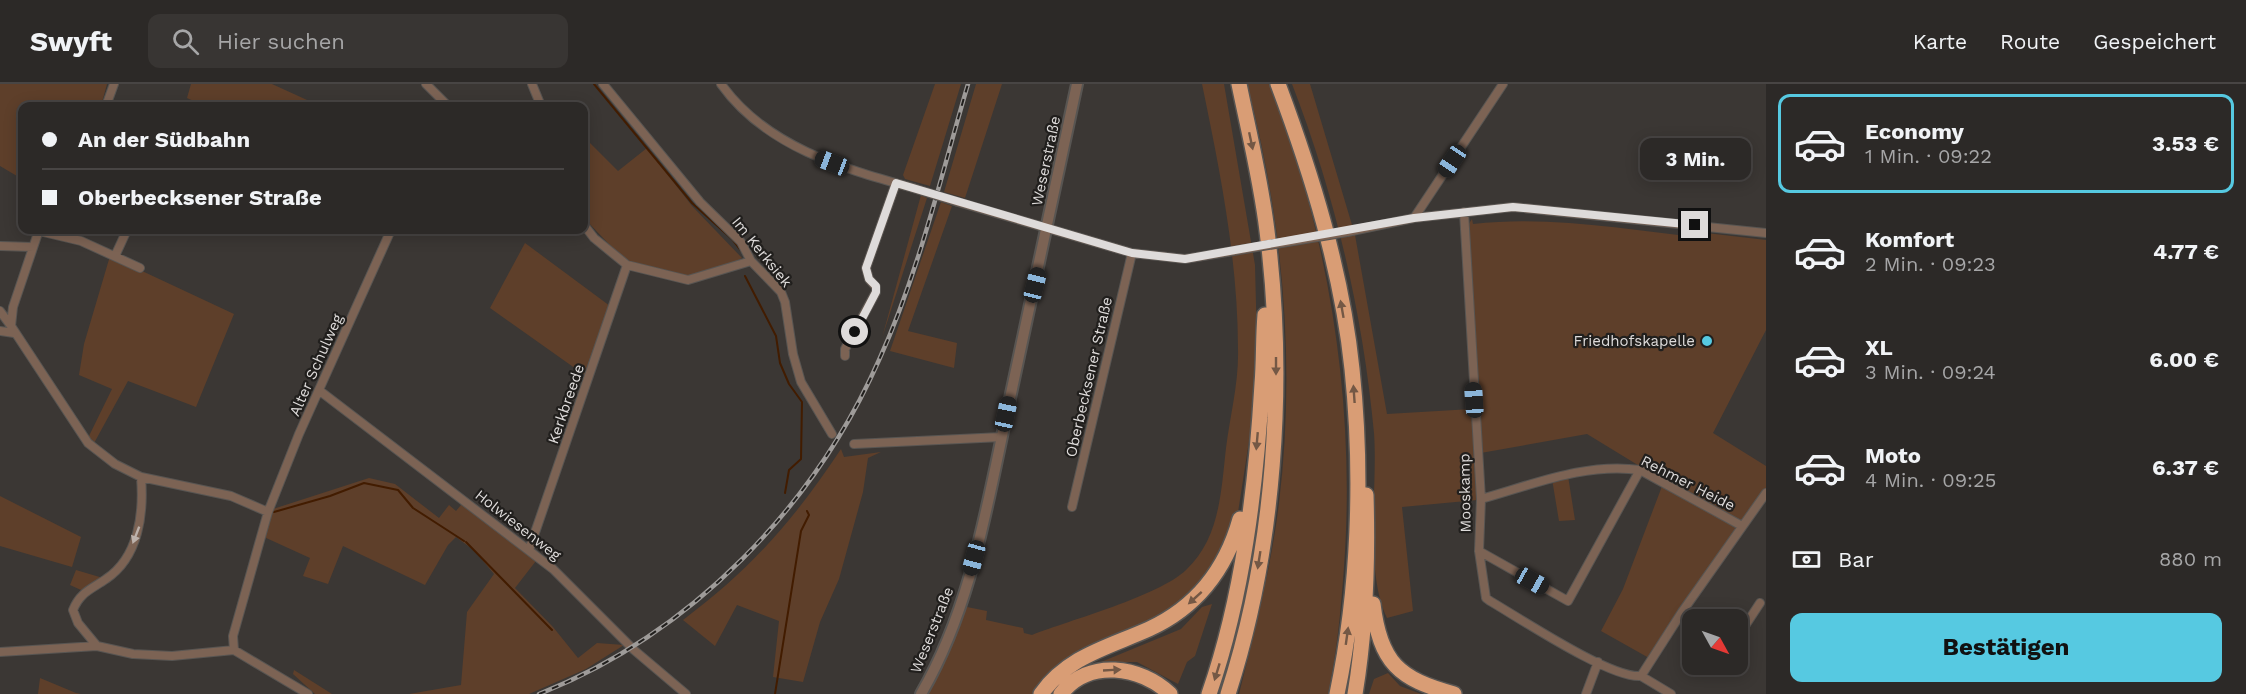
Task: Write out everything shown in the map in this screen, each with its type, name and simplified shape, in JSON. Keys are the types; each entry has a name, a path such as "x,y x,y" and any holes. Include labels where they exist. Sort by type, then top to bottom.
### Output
{"highway":[{"path":"1228,694 1248,619 1267,509 1276,392 1271,266 1258,171 1239,84"},
{"path":"1278,84 1302,148 1333,262 1352,367 1356,421 1357,504 1352,587 1337,694"},
{"path":"1209,694 1233,612 1255,471 1271,266"},
{"path":"1356,421 1365,464 1368,565 1375,624 1383,649 1395,666 1408,678 1423,686 1455,694"},
{"path":"1041,694 1052,680 1079,658 1168,619 1203,591 1218,572 1233,544 1255,471"},
{"path":"1355,694 1368,565"},
{"path":"1061,694 1080,678 1096,671 1117,669 1143,675 1170,694"}],"street":[{"path":"107,102 114,84"},
{"path":"426,84 444,102"},
{"path":"532,84 539,102"},
{"name":"Im Kerksiek","path":"603,84 700,202 741,242 751,261 781,292 801,382 832,434"},
{"path":"721,84 735,103 786,144 832,163 1132,253 1185,259 1347,232 1414,218 1513,207 1766,233"},
{"name":"Weserstraße","path":"921,694 936,668 960,610 1002,437 1077,84"},
{"path":"1414,218 1503,84"},
{"path":"845,356 845,349 876,292 876,286 869,279 866,268 896,183"},
{"name":"Mooskamp","path":"1464,212 1481,499 1479,551 1486,597 1490,602 1598,662 1629,677 1641,676 1672,694"},
{"path":"588,230 594,238 627,265 688,280 751,261"},
{"path":"12,329 13,308 38,234"},
{"path":"54,234 81,241 140,268"},
{"path":"115,256 125,234"},
{"name":"Alter Schulweg","path":"234,650 233,636 267,512 390,234"},
{"path":"0,246 33,247"},
{"name":"Oberbecksener Straße","path":"1072,507 1132,253"},
{"name":"Kerkbreede","path":"529,550 627,265"},
{"path":"0,311 88,443 115,464 141,477 231,496 267,512"},
{"path":"0,331 12,329"},
{"name":"Holwiesenweg","path":"320,391 529,550 634,650 686,694"},
{"path":"854,444 1002,437"},
{"name":"Rehmer Heide","path":"1481,499 1563,476 1609,467 1640,470 1742,525"},
{"path":"1479,551 1568,601 1640,470"},
{"path":"97,646 78,623 73,610 84,592 110,576 126,560 140,525 141,477"},
{"path":"1684,609 1766,493"},
{"path":"1748,621 1760,603"},
{"path":"1641,676 1682,612"},
{"path":"0,652 97,646 133,654 153,655 234,650 308,694"},
{"path":"1586,694 1598,662"}],"shaded area":[{"path":"0,84 107,84 102,102 18,102 18,177 0,166"},
{"path":"191,84 272,84 311,102 196,102 187,98"},
{"path":"935,84 961,84 930,186 905,179 903,175"},
{"path":"976,84 1002,84 965,198 944,192"},
{"path":"1202,84 1224,84 1255,265 1258,383 1237,519 1201,586 1170,613 1080,649 1050,675 1036,694 927,694 967,607 987,611 986,620 1023,628 1024,633 1032,635 1113,607 1156,589 1186,570 1206,544 1220,498 1236,386 1238,349 1231,249"},
{"path":"1247,84 1271,84 1309,202 1334,322 1346,444 1347,505 1340,615 1328,694 1239,694 1262,599 1276,527 1284,451 1286,398 1283,292 1277,239 1270,187"},
{"path":"1292,84 1310,84 1355,235 1387,414 1472,409 1468,225 1472,219 1473,224 1560,222 1705,238 1706,233 1766,240 1766,330 1713,433 1766,466 1766,488 1649,658 1601,631 1623,589 1664,481 1587,434 1475,454 1477,500 1402,507 1413,611 1387,618 1380,599 1376,577 1373,528 1374,433 1363,344 1334,212"},
{"path":"588,141 618,171 647,148 692,206 742,258 720,272 688,279 626,262 588,222"},
{"path":"921,195 927,198 882,338"},
{"path":"941,202 952,206 908,331 957,343 954,368 890,351"},
{"path":"525,243 610,306 586,376 490,308"},
{"path":"110,256 234,314 196,407 128,381 93,445 88,438 112,389 79,375 84,344"},
{"path":"841,449 844,457 881,452 868,458 863,492 839,579 820,622 803,682 773,677 779,621 737,605 715,646 683,620 730,582 770,542 806,499"},
{"path":"1568,476 1575,520 1559,521 1552,479"},
{"path":"369,478 395,484 439,518 449,505 456,511 466,499 539,557 515,588 553,627 578,658 597,643 624,645 586,669 529,694 409,694 461,685 467,612 494,574 475,551 456,537 448,545 425,585 343,546 328,584 303,576 310,558 264,537 273,509"},
{"path":"0,496 81,537 72,567 0,546"},
{"path":"76,570 103,578 81,590 70,585"},
{"path":"1212,604 1195,656 1187,662 1178,684 1137,662 1101,662 1181,629 1202,607"},
{"path":"294,670 332,694 315,694 293,674"},
{"path":"1388,673 1400,686 1421,694 1369,694 1374,679"},
{"path":"40,678 76,693 81,694 38,694"}],"waterway":[{"path":"594,84 692,203 732,239 742,252"},
{"path":"745,276 776,336 780,363 789,384 802,402 801,459 789,470 785,493"},
{"path":"274,512 330,496 364,483 398,490 413,508 464,541"},
{"path":"775,694 801,531 809,515 807,511"},
{"path":"466,542 552,630"}],"railway":[{"path":"539,694 595,668 647,637 696,601 742,560 783,514 820,466 852,414 893,327 918,258 968,84"}],"place":[{"name":"Friedhofskapelle","path":"1707,341"}],"route":[{"path":"855,332 876,292 876,286 869,279 866,268 896,183 1132,253 1185,259 1347,232 1414,218 1513,207 1695,225"}]}
